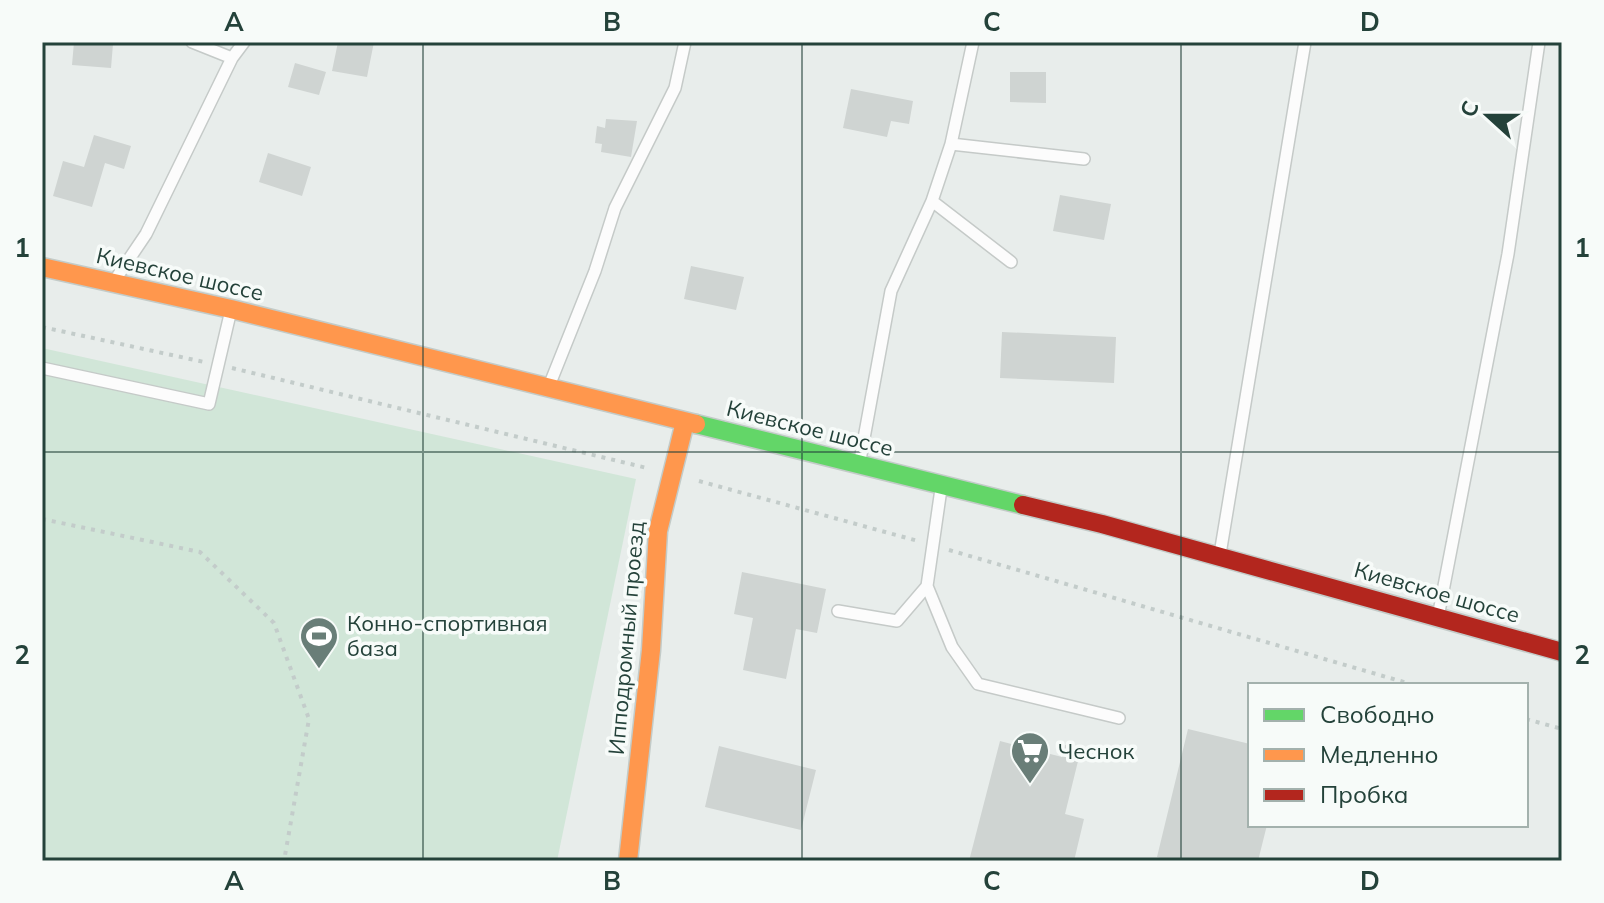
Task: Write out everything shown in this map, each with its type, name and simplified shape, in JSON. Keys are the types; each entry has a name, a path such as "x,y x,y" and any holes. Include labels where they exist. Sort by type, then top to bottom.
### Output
{"main road":[{"name":"Киевское шоссе","path":"42,267 231,309 1102,524 1562,652"},
{"name":"Ипподромный проезд","path":"628,861 651,650 658,531 685,422"}],"lane":[{"path":"192,42 232,58"},
{"path":"112,284 146,234 232,58 244,42"},
{"path":"548,388 595,271 615,208 675,88 685,42"},
{"path":"859,465 891,291 932,201 951,144 973,42"},
{"path":"1219,556 1305,42"},
{"path":"1438,617 1508,254 1539,42"},
{"path":"951,144 1084,159"},
{"path":"932,201 1011,262"},
{"path":"42,368 209,404 231,309"},
{"path":"942,484 927,586 952,647 978,684 1119,718"},
{"path":"838,611 897,621 927,586"}],"path":[{"path":"42,327 219,365 671,473 1407,683"},
{"path":"42,519 200,552 274,623 309,719 284,861"},
{"path":"1528,720 1562,729"}],"green space":[{"name":"Конно-спортивная база","path":"42,348 636,479 557,861 42,861"}],"building":[{"path":"74,42 113,44 111,68 72,65"},
{"path":"338,42 374,42 367,77 332,71"},
{"path":"295,63 326,72 319,95 288,87"},
{"path":"1010,72 1046,72 1046,103 1010,102"},
{"path":"851,89 913,101 909,124 891,121 887,137 843,128"},
{"path":"606,119 637,121 631,157 601,152 602,144 595,143 597,126 605,128"},
{"path":"94,135 131,146 124,169 105,163 92,207 53,196 63,161 84,167"},
{"path":"268,153 311,167 302,196 259,182"},
{"path":"1060,195 1111,204 1104,240 1053,231"},
{"path":"691,266 744,277 736,310 684,299"},
{"path":"1002,332 1116,337 1114,383 1000,378"},
{"path":"742,572 826,589 817,633 796,629 786,679 743,670 753,618 734,614"},
{"path":"1188,729 1248,744 1248,827 1266,827 1258,861 1171,861 1157,857"},
{"name":"Чеснок","path":"1000,741 1062,757 1065,745 1081,749 1065,814 1084,819 1074,861 969,861"},
{"path":"719,746 816,770 801,830 705,807"}],"traffic: fast":[{"path":"696,424 1023,505"}],"traffic: slow":[{"path":"42,267 231,309 696,424"},
{"path":"628,861 651,650 658,531 685,422"}],"traffic: jam":[{"path":"1023,505 1102,524 1562,652"}],"place":[{"name":"Конно-спортивная база","path":"319,670"},
{"name":"Чеснок","path":"1030,785"}]}
